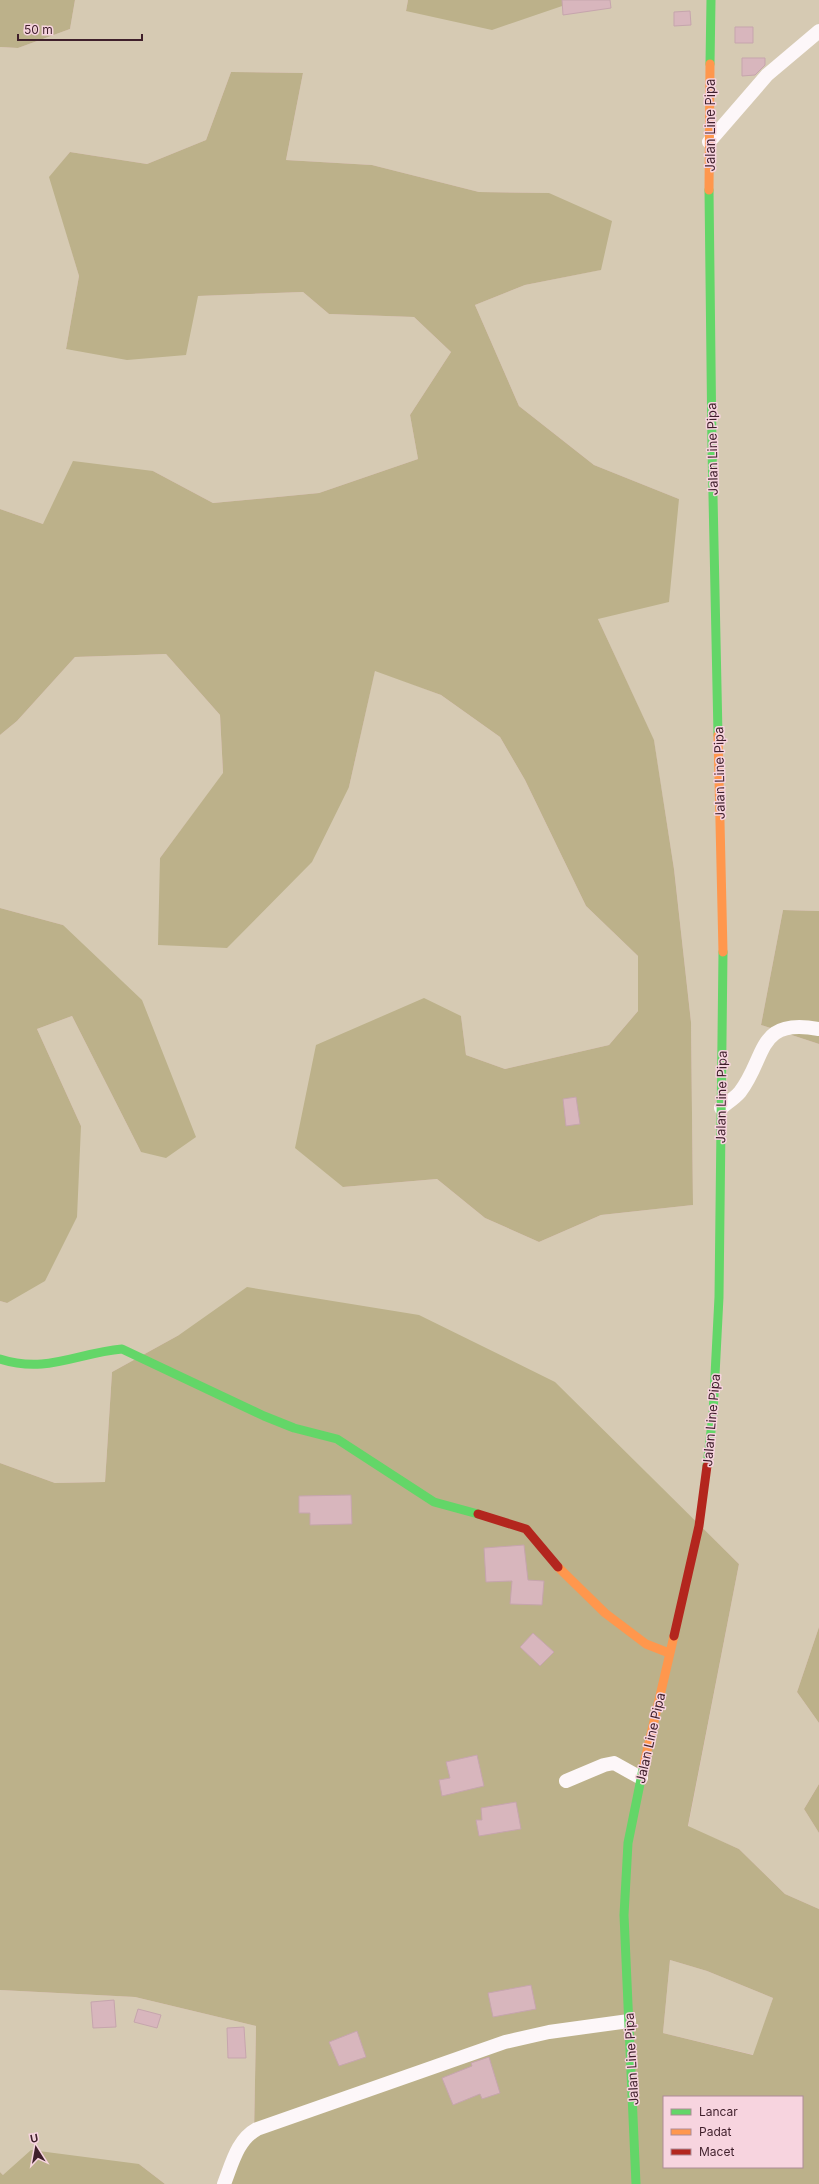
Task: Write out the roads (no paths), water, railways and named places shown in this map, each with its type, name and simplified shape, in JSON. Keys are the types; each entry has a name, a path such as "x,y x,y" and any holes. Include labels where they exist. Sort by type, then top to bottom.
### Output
{"main road":[{"name":"Jalan Line Pipa","path":"636,2184 624,1915 628,1843 641,1778 669,1653 684,1598 699,1526 713,1414 719,1297 723,964 712,448 709,142 711,0"},
{"path":"0,1359 9,1363 31,1366 52,1364 101,1351 122,1349 264,1416 294,1428 337,1439 395,1475 413,1490 434,1502 506,1520 526,1529 567,1577 605,1614 646,1644 669,1653"}],"street":[{"path":"709,142 767,75 819,31"},
{"path":"721,1108 740,1092 763,1045 776,1033 790,1027 804,1026 819,1029"},
{"path":"566,1781 604,1765 614,1764 641,1778"},
{"path":"224,2184 243,2140 257,2129 505,2042 549,2032 629,2021"}]}
